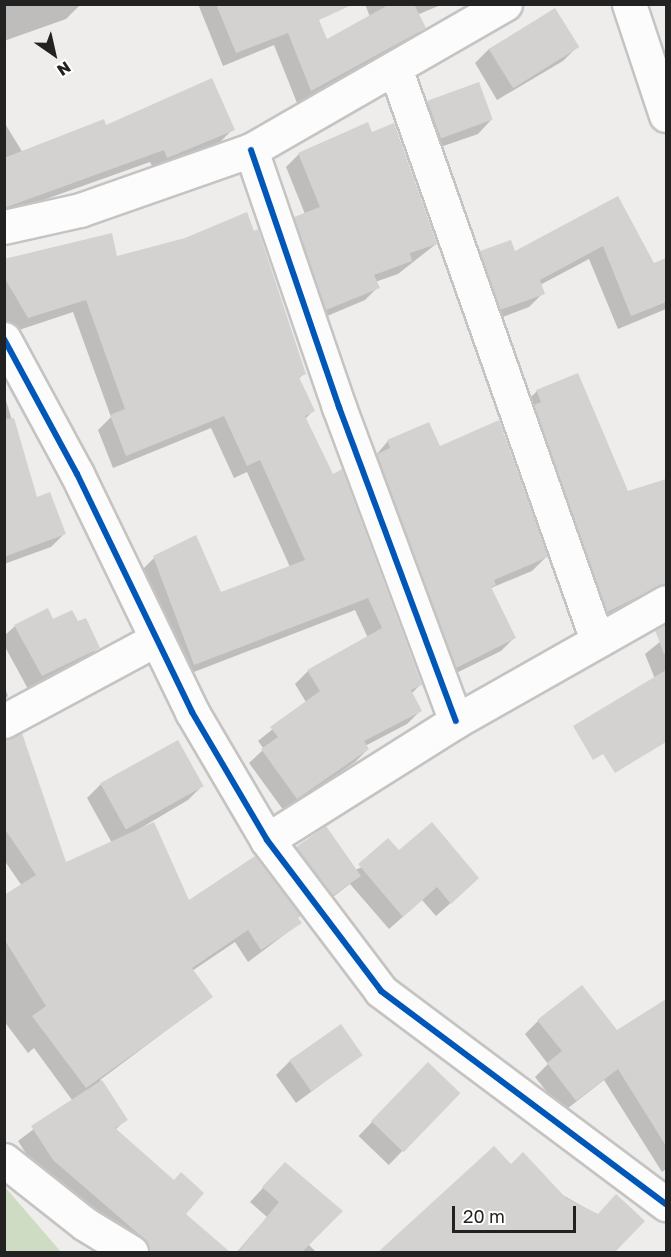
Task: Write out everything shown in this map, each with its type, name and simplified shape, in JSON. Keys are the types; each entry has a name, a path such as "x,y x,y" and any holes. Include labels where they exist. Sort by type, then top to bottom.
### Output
{"street":[{"path":"4,227 80,210 251,150 505,4"},
{"path":"629,4 666,115"},
{"path":"395,68 597,640"},
{"path":"251,150 339,407 456,721"},
{"path":"4,339 16,389 77,474 192,712 267,840 381,991 666,1204"},
{"path":"267,840 456,721 666,602"},
{"path":"4,721 156,639"},
{"path":"4,1160 85,1224 131,1252"}],"green space":[{"path":"5,1187 61,1252 5,1252"}],"building":[{"path":"216,4 354,4 319,20 327,39 390,4 414,4 426,28 311,91 288,33 236,53"},
{"path":"555,8 579,47 513,88 489,49"},
{"path":"212,78 235,130 167,158 164,150 4,208 4,158 104,119 106,125"},
{"path":"479,82 493,120 441,138 427,101"},
{"path":"368,122 372,132 394,123 437,244 410,253 412,261 374,275 380,288 326,310 294,217 320,207 298,153"},
{"path":"618,196 654,263 666,258 666,302 631,316 603,246 540,280 545,294 500,310 480,251 511,240 515,251"},
{"path":"247,212 254,231 258,229 306,374 299,377 315,411 305,416 333,474 342,469 422,685 411,690 422,711 364,741 369,749 297,799 261,749 278,737 270,727 320,691 307,670 382,628 368,598 194,665 153,556 196,535 221,592 305,560 260,460 247,466 224,416 126,456 110,415 125,409 86,300 28,318 4,277 4,259 112,233 117,256 185,238"},
{"path":"578,373 628,491 666,479 666,583 607,612 534,405 541,402 536,390"},
{"path":"14,418 37,497 50,492 66,534 4,557 4,419"},
{"path":"499,420 548,557 494,580 496,585 491,587 516,638 456,668 377,454 390,448 387,440 429,422 440,446"},
{"path":"48,608 53,619 72,610 78,621 86,618 100,648 42,676 14,625"},
{"path":"666,623 666,654 664,654 655,630"},
{"path":"666,670 666,742 615,773 603,754 593,760 573,726"},
{"path":"22,733 66,862 154,822 189,900 255,856 301,916 298,918 302,923 261,950 248,930 192,968 213,997 86,1088 32,1016 46,1006 4,939 4,895 36,875 4,828 4,740"},
{"path":"178,740 204,786 126,830 100,783"},
{"path":"432,822 479,878 451,904 437,887 403,917 358,864 388,838 399,850"},
{"path":"326,826 361,876 331,897 296,847"},
{"path":"582,985 617,1030 666,999 666,1146 618,1069 576,1101 547,1063 562,1051 537,1020"},
{"path":"341,1024 363,1055 311,1091 289,1060"},
{"path":"428,1062 460,1093 403,1152 371,1121"},
{"path":"102,1080 128,1120 115,1128 174,1180 181,1172 204,1193 186,1214 230,1252 150,1252 141,1236 53,1160 31,1126"},
{"path":"494,1146 511,1164 523,1152 566,1198 598,1214 616,1194 645,1221 615,1252 378,1252"},
{"path":"285,1162 343,1211 302,1252 238,1252 279,1202 262,1187"}],"cycle path":[{"path":"251,150 339,407 456,721"},
{"path":"4,339 77,474 192,712 267,840 381,991 666,1204"}]}
